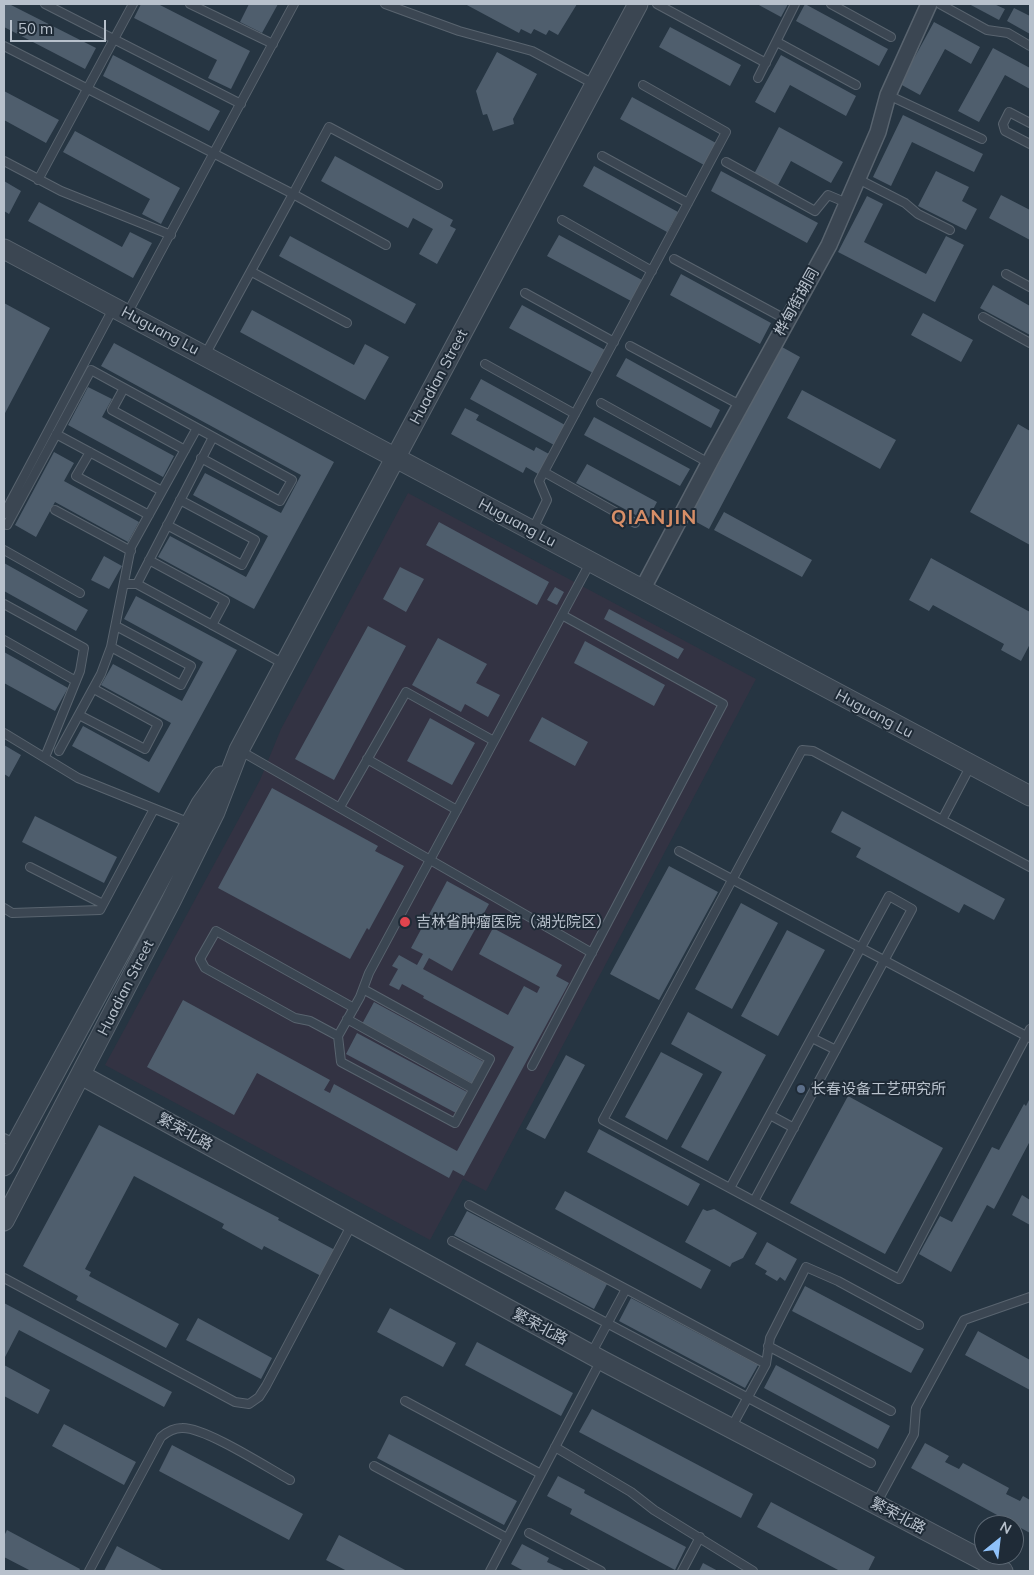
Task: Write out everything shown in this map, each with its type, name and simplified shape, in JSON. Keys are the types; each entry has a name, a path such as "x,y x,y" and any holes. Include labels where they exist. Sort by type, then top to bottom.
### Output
{"street":[{"name":"Huadian Street","path":"7,1151 201,804 239,750 638,4"},
{"name":"桦甸街胡同","path":"642,590 740,405 829,245 878,132 888,95 929,4"},
{"name":"Huguang Lu","path":"4,249 1030,796"},
{"name":"Huadian Street","path":"4,1221 215,812 239,750"},
{"name":"繁荣北路","path":"80,1075 596,1357 1003,1571"}],"lane":[{"path":"45,4 241,104"},
{"path":"38,180 133,4"},
{"path":"190,4 273,44"},
{"path":"4,514 121,311 171,235 294,4"},
{"path":"385,4 459,31 532,51 594,84"},
{"path":"657,4 766,63"},
{"path":"758,78 795,4"},
{"path":"832,4 891,37"},
{"path":"940,4 987,30 1008,33 1030,46"},
{"path":"777,42 856,85"},
{"path":"4,46 216,153 386,245"},
{"path":"532,531 548,500 539,482 726,132 643,85"},
{"path":"888,95 982,139"},
{"path":"1030,124 1009,112 1002,124 1005,131 1030,144"},
{"path":"205,355 252,272 329,127 438,185"},
{"path":"602,156 688,202"},
{"path":"4,161 61,192 171,235"},
{"path":"726,162 815,212 828,195 847,203"},
{"path":"858,179 905,203 918,214 950,230"},
{"path":"562,220 652,271"},
{"path":"674,259 787,320"},
{"path":"252,272 347,323"},
{"path":"1006,274 1030,287"},
{"path":"525,292 614,342"},
{"path":"983,318 1030,343"},
{"path":"630,346 740,405"},
{"path":"485,364 576,414"},
{"path":"7,525 91,370 292,480 280,501 201,458"},
{"path":"124,388 112,410 185,450"},
{"path":"600,403 709,463"},
{"path":"60,751 94,689 111,647 126,584 131,551 148,515 197,428"},
{"path":"56,434 162,491"},
{"path":"136,584 213,437"},
{"path":"90,452 76,476 148,515"},
{"path":"544,472 635,522"},
{"path":"166,525 242,565 255,540 180,500"},
{"path":"55,510 131,551"},
{"path":"4,550 80,593"},
{"path":"148,560 225,601 212,625"},
{"path":"363,989 490,1059 455,1122 342,1062 338,1036 354,1008 369,973 590,563"},
{"path":"126,584 136,584 286,664"},
{"path":"4,604 84,648 76,681 45,757"},
{"path":"532,1066 723,704 562,615"},
{"path":"111,647 181,685 190,666 116,626"},
{"path":"4,640 76,681"},
{"path":"79,715 145,749 158,724 94,689"},
{"path":"340,807 406,692 494,741"},
{"path":"4,733 78,778 190,824"},
{"path":"239,750 592,953"},
{"path":"679,851 733,880 861,948 1029,1034 898,1279 603,1120 733,880 802,750 813,751 1030,867"},
{"path":"367,760 457,810"},
{"path":"942,820 971,765"},
{"path":"4,908 12,913 100,910 154,809"},
{"path":"30,867 103,904"},
{"path":"730,1188 889,896 912,908 754,1201"},
{"path":"338,1036 310,1021 295,1018 204,968 200,959 216,931 354,1008"},
{"path":"347,1019 474,1089"},
{"path":"812,1038 836,1050"},
{"path":"770,1115 794,1128"},
{"path":"469,1205 766,1364"},
{"path":"4,1278 235,1402 249,1404 260,1397 352,1224"},
{"path":"452,1241 871,1463"},
{"path":"731,1428 766,1364 770,1338 806,1267 838,1281 919,1326"},
{"path":"490,1571 554,1447 596,1357 608,1324 626,1289"},
{"path":"876,1505 914,1434 916,1408 964,1320 1030,1297"},
{"path":"768,1346 891,1411"},
{"path":"405,1401 540,1474"},
{"path":"89,1571 161,1436 169,1430 184,1428 205,1434 290,1480"},
{"path":"554,1447 631,1492 654,1510 700,1537 734,1562 753,1571"},
{"path":"374,1466 507,1538"},
{"path":"529,1533 601,1571"},
{"path":"682,1571 700,1537"}],"shaded area":[{"name":"吉林省肿瘤医院（湖光院区）","path":"408,493 756,679 486,1191 463,1179 430,1240 105,1065 260,780 281,729"}],"building":[{"path":"4,4 9,4 96,48 85,69 4,27"},
{"path":"141,4 158,4 250,51 231,89 208,78 217,60 134,18"},
{"path":"249,4 278,4 262,33 240,22"},
{"path":"465,4 577,4 558,35 549,30 546,35 534,29 531,34 521,29 519,33"},
{"path":"757,4 788,4 781,17"},
{"path":"805,4 888,49 879,66 796,21"},
{"path":"969,4 994,4 1005,9 999,20"},
{"path":"1014,8 1030,16 1030,34 1007,21"},
{"path":"934,22 980,47 971,64 945,49 920,95 900,84"},
{"path":"670,27 741,65 730,86 659,47"},
{"path":"993,48 1030,68 1030,89 1005,75 979,122 958,111"},
{"path":"497,52 537,74 513,119 514,124 493,131 487,114 483,115 476,91"},
{"path":"113,55 220,111 209,131 103,76"},
{"path":"781,55 856,96 846,116 790,85 775,113 755,102"},
{"path":"4,91 59,120 46,143 4,120"},
{"path":"632,97 716,143 704,165 620,119"},
{"path":"903,115 983,154 974,172 912,142 891,186 873,177"},
{"path":"779,127 843,162 831,183 791,161 777,187 754,174"},
{"path":"75,131 180,188 161,224 142,214 150,199 63,152"},
{"path":"335,156 453,220 450,226 456,229 437,264 419,254 433,229 413,218 408,228 321,181"},
{"path":"594,166 678,212 667,232 583,186"},
{"path":"721,171 818,223 807,243 711,191"},
{"path":"936,171 969,187 962,201 977,209 966,230 918,206"},
{"path":"4,181 21,191 9,214 4,211"},
{"path":"1001,195 1030,210 1030,240 989,218"},
{"path":"867,196 883,204 864,242 926,274 946,236 964,245 935,302 838,252"},
{"path":"39,202 122,247 130,232 152,243 133,278 28,221"},
{"path":"559,235 642,280 631,301 547,256"},
{"path":"290,236 416,304 405,324 279,256"},
{"path":"681,274 771,323 760,344 670,295"},
{"path":"993,285 1030,306 1030,335 980,308"},
{"path":"4,303 50,328 4,415"},
{"path":"522,305 605,350 593,373 509,328"},
{"path":"252,310 354,365 365,344 389,357 365,400 240,332"},
{"path":"923,313 973,340 961,362 911,335"},
{"path":"114,343 334,462 254,609 158,557 170,536 246,577 268,536 193,495 205,473 281,513 301,475 101,366"},
{"path":"782,347 800,357 709,529 689,518"},
{"path":"626,358 720,410 711,428 616,376"},
{"path":"481,379 565,425 554,445 470,399"},
{"path":"88,387 112,399 102,417 174,456 163,477 68,425"},
{"path":"802,390 896,440 880,469 787,418"},
{"path":"465,408 479,415 476,420 534,451 536,447 549,454 538,474 526,467 523,473 451,434"},
{"path":"594,417 690,469 680,486 584,435"},
{"path":"1018,424 1030,431 1030,545 970,512"},
{"path":"54,452 74,463 64,481 139,522 128,542 55,502 36,537 15,525"},
{"path":"587,464 657,502 647,521 576,483"},
{"path":"724,512 812,560 802,577 714,530"},
{"path":"439,522 549,582 537,605 426,545"},
{"path":"104,556 122,566 109,589 91,580"},
{"path":"931,558 1030,612 1030,644 1021,661 1001,650 1004,644 933,605 929,611 909,600"},
{"path":"4,563 88,610 76,631 4,591"},
{"path":"400,567 424,579 406,612 383,599"},
{"path":"555,587 564,592 557,605 547,600"},
{"path":"136,596 237,650 159,793 72,746 83,726 149,762 171,723 101,685 113,664 182,701 203,662 124,619"},
{"path":"609,609 684,649 678,659 604,619"},
{"path":"368,626 406,646 334,780 295,759"},
{"path":"438,638 487,664 476,683 500,695 488,717 465,704 461,712 412,685"},
{"path":"585,641 665,685 654,706 574,663"},
{"path":"4,652 68,688 55,711 4,683"},
{"path":"542,717 588,742 575,766 529,741"},
{"path":"430,718 475,743 452,785 407,761"},
{"path":"4,745 21,755 9,777 4,774"},
{"path":"272,788 378,846 375,851 404,866 369,930 367,928 350,959 218,888"},
{"path":"842,811 1005,899 994,920 964,904 959,913 856,857 861,848 831,832"},
{"path":"35,816 117,857 104,883 22,842"},
{"path":"669,866 718,892 659,1000 610,974"},
{"path":"447,881 489,904 452,971 429,958 423,969 508,1015 524,986 537,993 540,987 479,954 493,928 562,965 556,976 569,983 464,1176 453,1170 449,1178 257,1073 234,1115 147,1067 183,1000 330,1080 324,1090 330,1093 334,1084 457,1151 514,1047 423,998 424,996 402,984 399,990 389,985 398,969 392,966 399,955 417,965 423,954 411,948"},
{"path":"741,903 778,923 732,1009 695,989"},
{"path":"787,930 825,950 778,1036 741,1016"},
{"path":"374,1002 484,1062 472,1083 362,1024"},
{"path":"688,1012 766,1055 708,1161 681,1147 722,1072 671,1044"},
{"path":"357,1033 467,1092 456,1113 346,1054"},
{"path":"661,1052 703,1074 667,1140 625,1117"},
{"path":"566,1055 585,1065 545,1139 526,1129"},
{"path":"848,1096 943,1148 885,1254 790,1203"},
{"path":"1030,1098 1030,1141 994,1209 987,1205 951,1272 919,1254 940,1216 952,1222 992,1147 999,1150 1024,1104 1026,1106"},
{"path":"99,1125 279,1218 278,1220 335,1250 321,1276 264,1246 262,1250 222,1228 224,1224 134,1176 85,1269 91,1272 89,1276 179,1324 166,1348 76,1300 78,1296 23,1266"},
{"path":"599,1129 700,1184 688,1206 587,1152"},
{"path":"565,1191 711,1270 701,1289 555,1209"},
{"path":"1022,1195 1030,1200 1030,1225 1012,1215"},
{"path":"703,1209 707,1211 714,1209 757,1233 743,1258 732,1263 730,1267 685,1242"},
{"path":"467,1211 607,1284 594,1309 454,1235"},
{"path":"767,1242 797,1259 785,1281 780,1277 777,1281 765,1274 767,1271 755,1264"},
{"path":"805,1286 924,1349 911,1373 792,1311"},
{"path":"631,1298 758,1365 745,1388 619,1321"},
{"path":"4,1303 172,1392 164,1407 19,1330 4,1359"},
{"path":"390,1308 456,1343 443,1367 377,1332"},
{"path":"198,1318 272,1358 261,1379 186,1340"},
{"path":"978,1331 1030,1360 1030,1390 965,1355"},
{"path":"477,1342 573,1393 561,1416 465,1365"},
{"path":"4,1365 50,1390 38,1414 4,1396"},
{"path":"776,1365 890,1426 878,1449 764,1388"},
{"path":"592,1409 753,1494 741,1518 579,1432"},
{"path":"64,1424 136,1462 124,1485 52,1446"},
{"path":"389,1434 517,1501 504,1525 377,1458"},
{"path":"925,1443 949,1456 945,1462 959,1469 963,1463 1009,1488 1006,1494 1020,1501 1023,1496 1030,1500 1030,1533 1024,1530 1024,1515 997,1515 911,1468"},
{"path":"172,1445 303,1514 289,1540 159,1471"},
{"path":"558,1476 585,1490 584,1493 686,1547 675,1570 570,1514 572,1509 547,1496"},
{"path":"771,1502 875,1557 868,1571 840,1571 757,1527"},
{"path":"7,1530 80,1569 79,1571 31,1571 4,1557 4,1536"},
{"path":"339,1535 407,1571 347,1571 326,1560"},
{"path":"522,1544 549,1558 547,1562 566,1571 524,1571 511,1564"},
{"path":"117,1546 164,1571 104,1571"},
{"path":"703,1563 718,1571 699,1571"}],"place":[{"name":"吉林省肿瘤医院（湖光院区）","path":"405,922"},
{"name":"长春设备工艺研究所","path":"801,1089"}],"district":[{"name":"QIANJIN","path":"654,518"}]}
